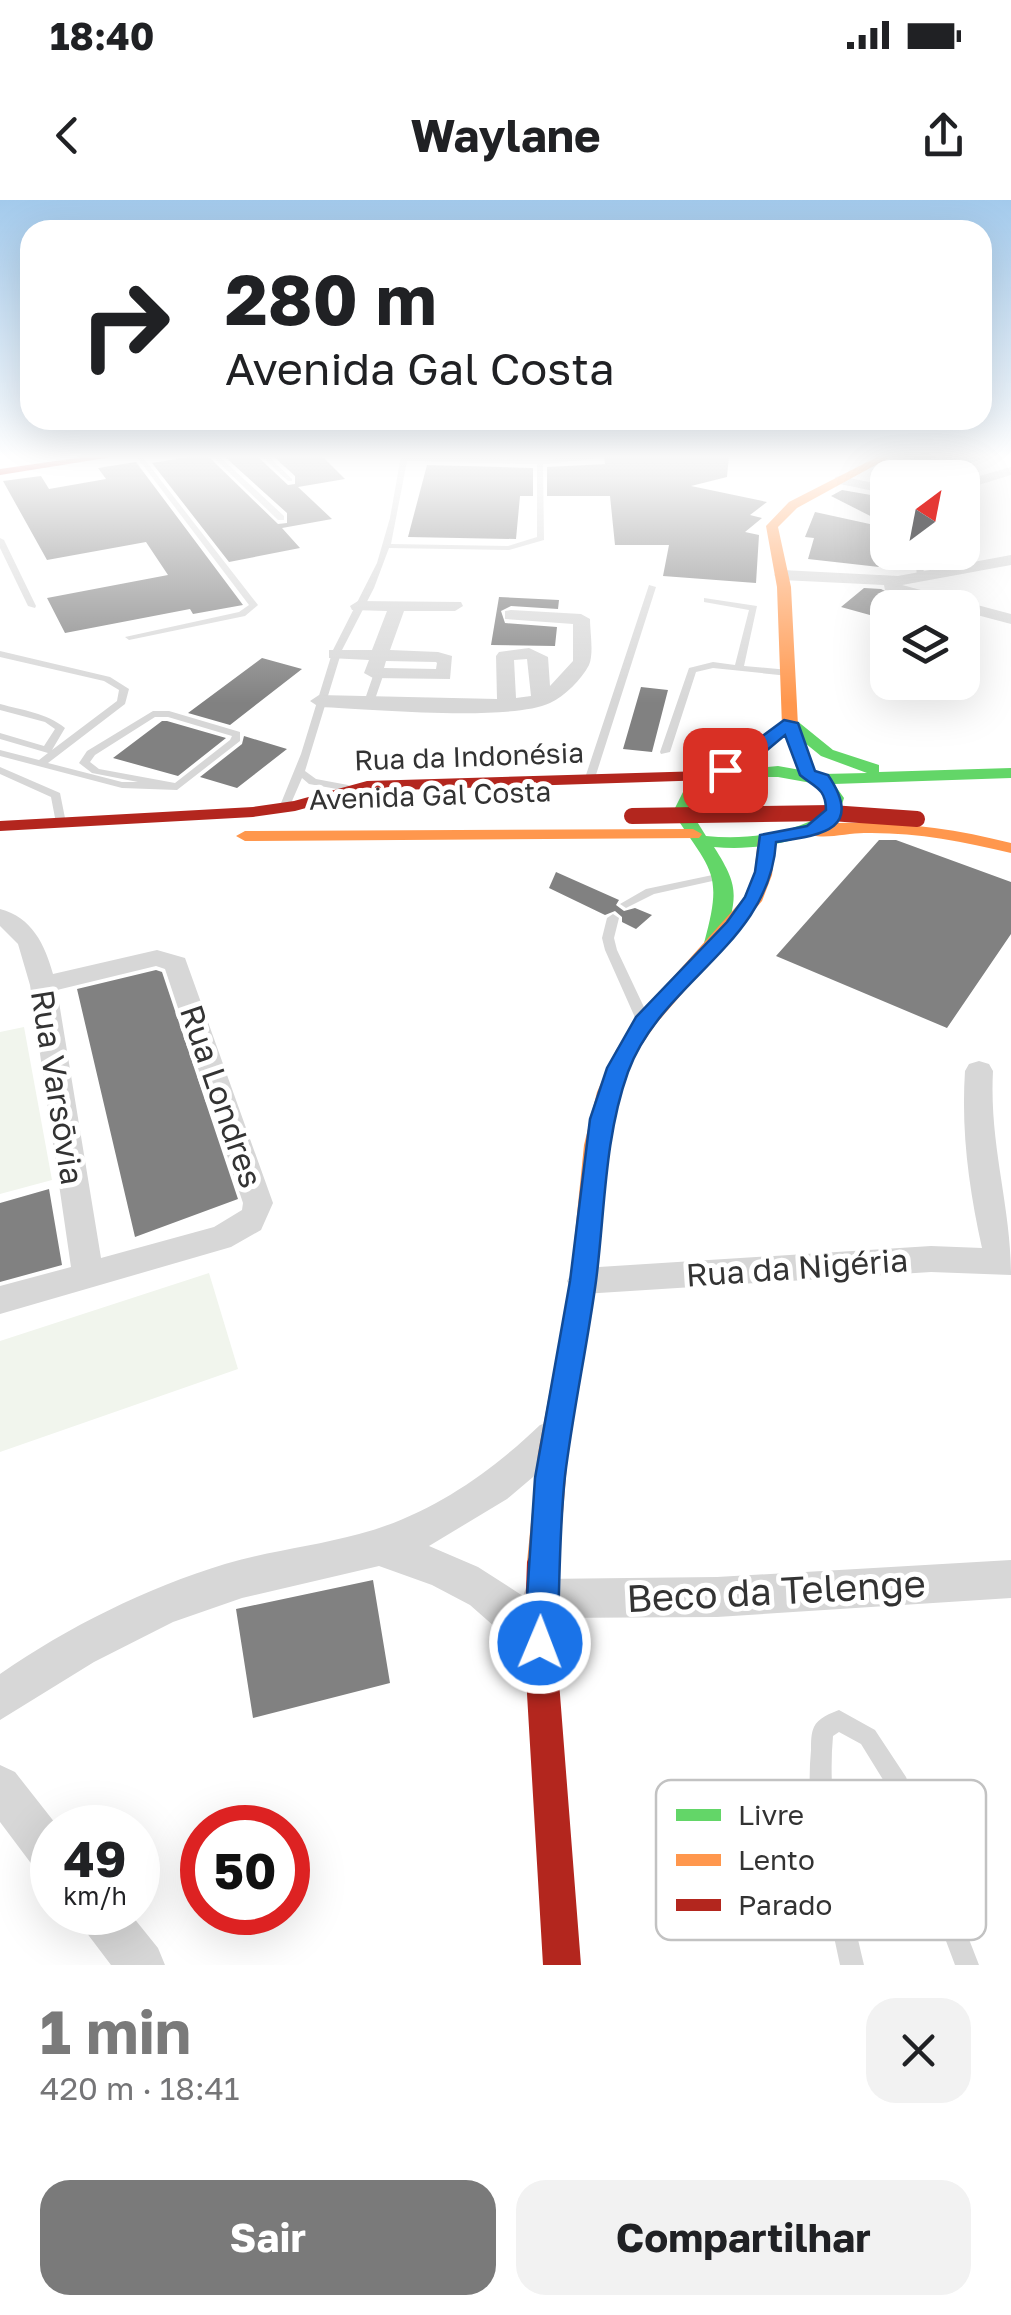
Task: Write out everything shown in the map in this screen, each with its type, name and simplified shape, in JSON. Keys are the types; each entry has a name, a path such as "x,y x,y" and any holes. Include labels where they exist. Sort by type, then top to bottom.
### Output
{"main road":[{"path":"771,538 782,574 789,673 775,736"},
{"path":"775,736 835,798 830,819 812,831"},
{"path":"775,736 801,736 827,754 898,783 1011,788"},
{"name":"Rua da Indonésia","path":"707,776 738,764 775,736"},
{"path":"284,808 627,806 1011,773"},
{"path":"707,776 690,788 682,804 723,876 725,899 714,944"},
{"name":"Rua da Indonésia","path":"0,826 284,808 348,788 707,776 898,783"},
{"name":"Avenida Gal Costa","path":"271,834 627,806 918,819 1011,839"},
{"name":"Avenida Gal Costa","path":"271,834 698,837 732,843 856,825 914,826 1011,848"},
{"path":"0,848 271,834"},
{"path":"562,1965 540,1643 541,1599 557,1432 583,1281 601,1119 618,1068 644,1022 734,926 755,897 765,872 767,838"}],"street":[{"path":"782,574 920,578 1011,560"},
{"path":"860,579 1011,618"},
{"path":"358,606 455,606"},
{"path":"335,654 378,666 398,606"},
{"path":"319,701 507,704 542,700 580,666 580,619 511,615"},
{"path":"507,704 505,656 512,653 539,657 542,700"},
{"name":"Rua Varsōvia","path":"0,916 20,926 32,939 43,985 88,1276"},
{"name":"Rua Londres","path":"0,1300 220,1238 247,1226 258,1214 258,1203 176,964 157,958 43,985"},
{"path":"979,1071 975,1114 978,1166 1006,1262"},
{"name":"Rua da Nigéria","path":"583,1281 931,1258 1006,1262"},
{"path":"0,1699 91,1640 151,1610 228,1583 380,1547 474,1499 531,1459 557,1432"},
{"path":"380,1547 430,1563 475,1585 515,1611 540,1643"},
{"name":"Beco da Telenge","path":"541,1599 717,1597 1011,1579"},
{"path":"0,1787 30,1826"},
{"path":"117,1935 140,1965"}],"lane":[{"path":"129,636 242,614 254,605 203,538"},
{"path":"284,808 302,774 335,654 375,577 387,538"},
{"path":"384,546 508,548 540,538"},
{"path":"0,540 32,606"},
{"path":"920,570 920,578"},
{"path":"588,781 652,587"},
{"path":"707,600 744,604 756,612 738,668"},
{"path":"0,654 107,679 124,689 122,702 49,751"},
{"path":"665,752 692,670 712,665 789,673"},
{"path":"368,702 378,666"},
{"path":"0,708 48,720 60,728 41,762"},
{"path":"0,753 122,785 176,786 235,742 236,734 170,714 153,714 91,753 84,763 96,771 176,786"},
{"path":"0,736 49,751"},
{"path":"0,770 51,791 58,798 61,823"},
{"path":"302,774 313,782 348,788"},
{"path":"626,904 650,890 723,876"},
{"path":"613,918 608,938 611,950 644,1022"},
{"path":"823,1780 823,1730 840,1720 868,1736 895,1780"},
{"path":"847,1940 852,1965"},
{"path":"957,1940 967,1965"}],"shaded area":[{"path":"24,1027 52,1180 0,1194 0,1032"},
{"path":"209,1273 238,1369 0,1452 0,1341"}],"building":[{"path":"35,538 193,538 243,605 193,614 190,609 65,633 47,598 168,575 146,542 47,560"},
{"path":"211,538 291,538 300,548 229,562"},
{"path":"614,538 759,538 756,583 663,576 669,545 615,545"},
{"path":"814,538 870,538 870,566 808,559"},
{"path":"864,588 883,590 870,590 870,615 841,607"},
{"path":"499,597 559,600 558,609 511,606 501,611 505,623 557,627 555,646 491,645"},
{"path":"262,658 302,669 230,725 188,713"},
{"path":"641,687 668,690 652,752 623,749"},
{"path":"162,721 226,738 178,776 113,758"},
{"path":"244,736 287,749 237,788 200,777 242,744"},
{"path":"879,840 896,840 1011,882 1011,934 947,1028 776,956"},
{"path":"556,872 619,900 616,905 624,911 635,908 652,915 636,929 622,922 615,911 605,915 549,888"},
{"path":"156,970 162,972 238,1199 135,1237 77,989"},
{"path":"49,1189 62,1265 0,1282 0,1203"},
{"path":"373,1580 390,1683 253,1718 236,1609"}],"traffic: fast":[{"path":"790,723 827,753 873,769"},
{"path":"704,841 737,843 785,837 830,819 835,798 821,779 778,771 721,776 690,791 682,812 724,877 725,901 714,943"},
{"path":"822,779 1011,773"}],"traffic: slow":[{"path":"774,538 784,587 790,726 804,767"},
{"path":"812,831 912,829 1011,848"},
{"path":"245,836 693,834"},
{"path":"543,1562 553,1453 583,1283 596,1145 608,1092 627,1050 648,1019 752,901 763,875 767,839"}],"traffic: jam":[{"path":"0,826 253,812 295,806 367,786 704,776"},
{"path":"632,816 831,813 917,819"},
{"path":"543,1562 540,1643 562,1965"}],"route":[{"path":"540,1643 550,1478 583,1281 601,1119 618,1068 644,1022 734,926 755,897 765,872 767,838 812,831 830,819 834,810 835,798 822,779 809,775 800,760 790,723 748,758 725,770"}]}
